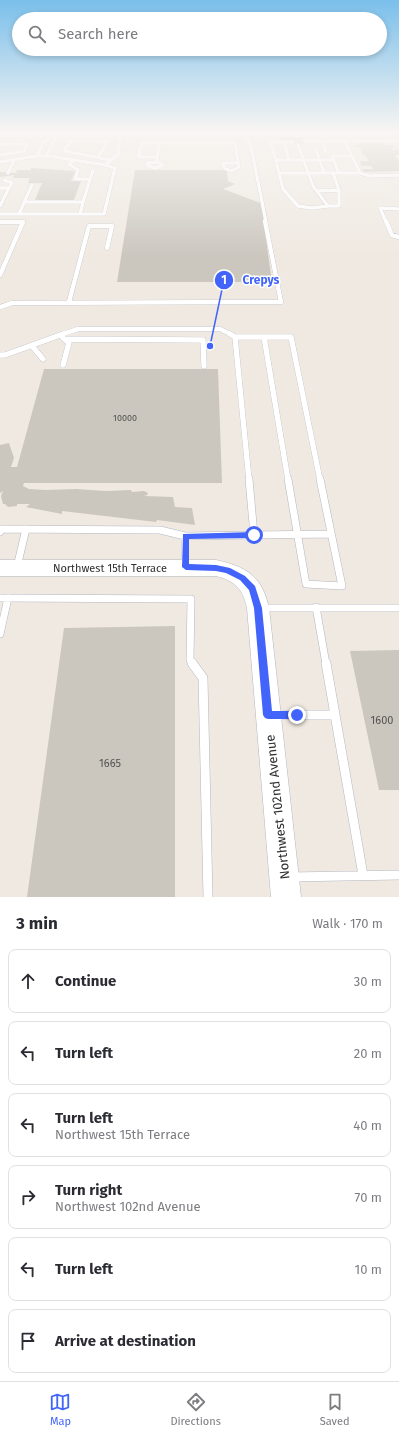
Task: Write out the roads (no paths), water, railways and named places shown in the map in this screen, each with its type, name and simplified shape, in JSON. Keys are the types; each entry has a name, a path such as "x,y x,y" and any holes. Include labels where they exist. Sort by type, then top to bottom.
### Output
{"main road":[{"name":"Northwest 15th Terrace","path":"9,568 216,568 228,570 243,578"},
{"name":"Northwest 102nd Avenue","path":"243,578 252,588 258,608 285,887"}],"lane":[{"path":"77,174 75,179 90,179"},
{"path":"80,214 92,174"},
{"path":"0,214 104,214 114,174"},
{"path":"0,306 12,303 69,302 281,302 257,174"},
{"path":"279,174 283,189 298,206 312,208 339,206 339,190 333,174"},
{"path":"308,174 317,191 328,206"},
{"path":"363,174 370,176 399,175"},
{"path":"0,206 12,183 2,180"},
{"path":"19,214 32,185"},
{"path":"0,188 9,188"},
{"path":"317,191 339,190"},
{"path":"0,196 5,196"},
{"path":"24,202 83,202"},
{"path":"39,214 43,202"},
{"path":"60,214 63,202"},
{"path":"399,209 380,208 392,234 399,237"},
{"path":"0,222 23,222 0,275"},
{"path":"69,302 89,226 112,226 108,248"},
{"path":"0,355 5,355 63,337 78,329 220,329 234,337 264,337 291,337 342,586 306,584 264,337"},
{"path":"63,337 69,343 63,365"},
{"path":"63,337 203,340 204,366"},
{"path":"234,337 254,535"},
{"path":"32,346 43,359"},
{"path":"0,532 1,529 26,529 160,530 185,536 331,534"},
{"path":"9,568 26,529"},
{"path":"185,536 186,567"},
{"path":"0,634 4,598 191,599 190,660 203,678 208,897"},
{"path":"316,607 363,876"},
{"path":"258,608 399,608"},
{"path":"268,715 335,715"},
{"path":"285,887 363,876 399,875"}],"place":[{"name":"Crepys","path":"210,346"}]}
